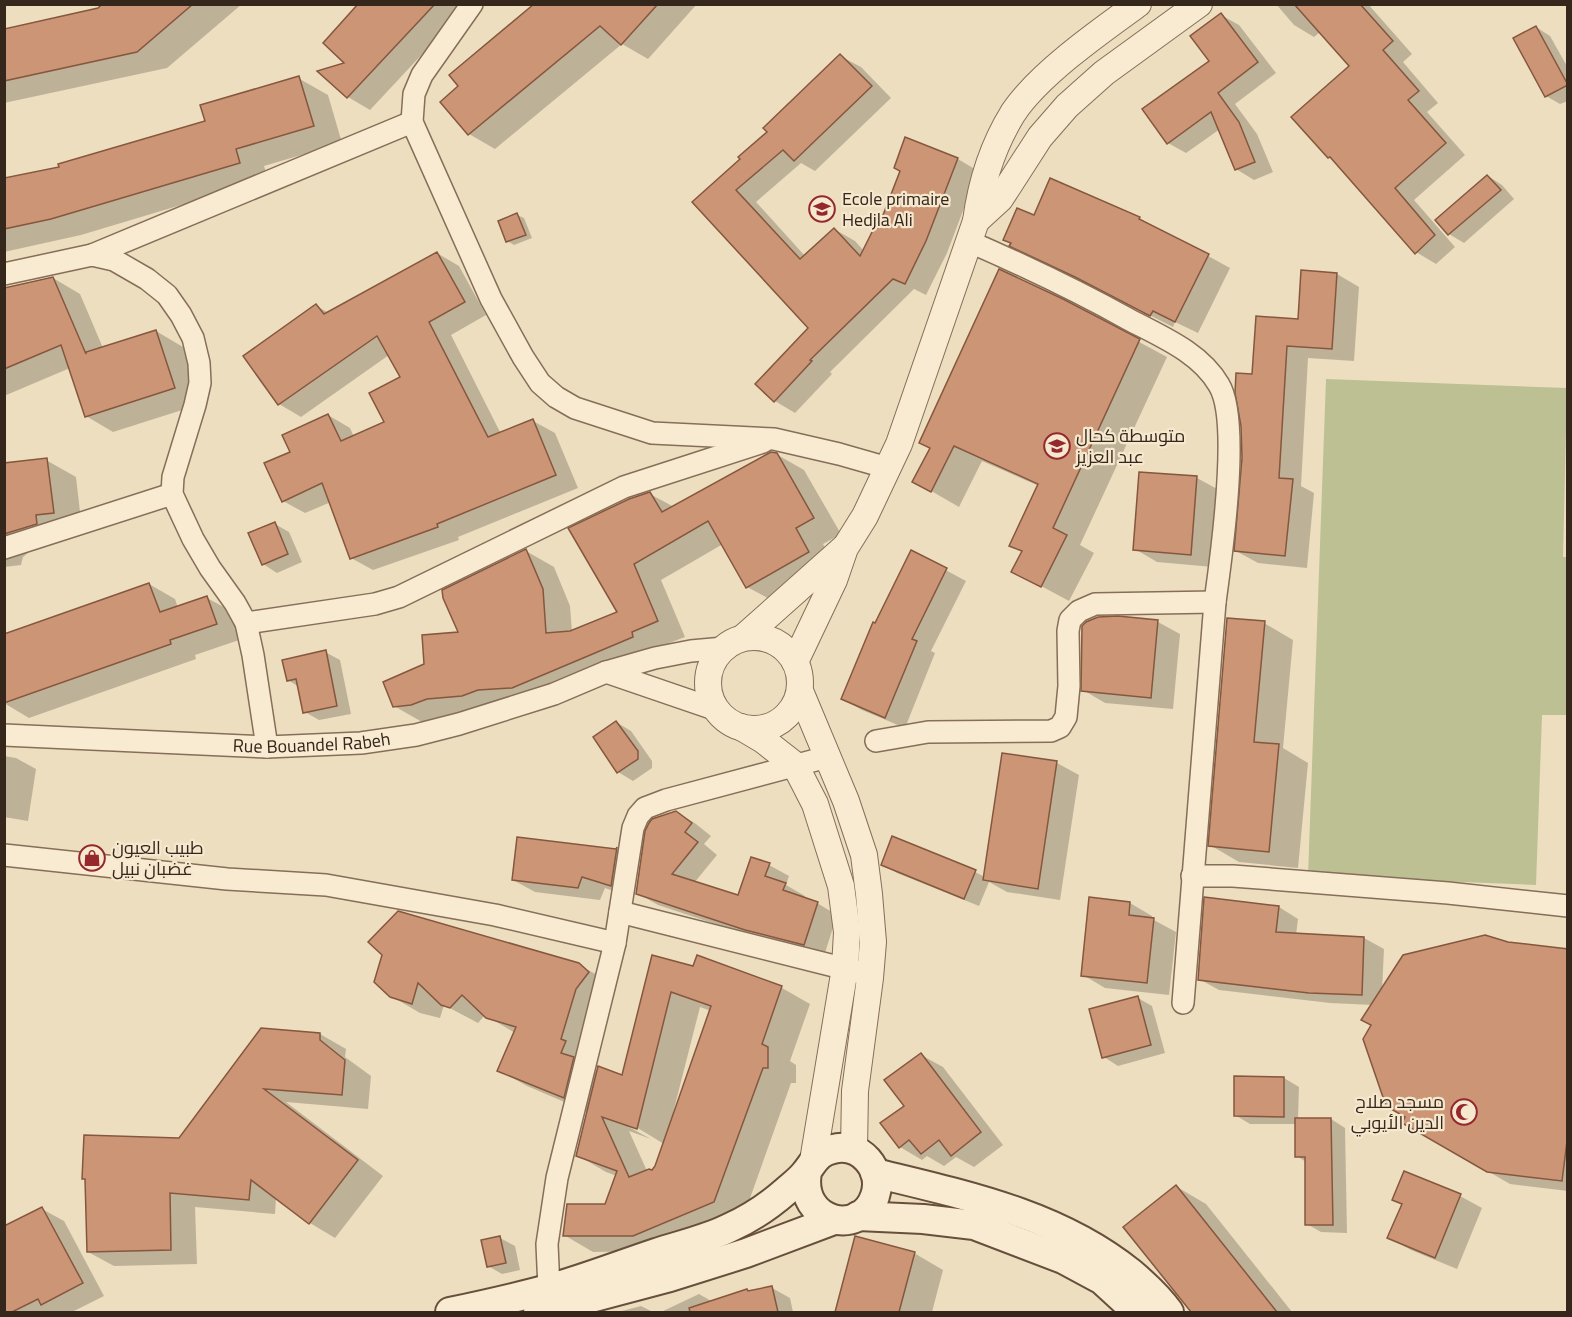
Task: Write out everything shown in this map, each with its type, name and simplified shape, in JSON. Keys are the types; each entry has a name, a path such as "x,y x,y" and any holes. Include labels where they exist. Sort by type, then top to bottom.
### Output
{"main road":[{"path":"450,1312 544,1300 670,1277 846,1218 868,1208 875,1197 877,1185 871,1163 854,1150 832,1149 822,1153 771,1203 729,1229 544,1300"},
{"path":"810,1166 805,1184 807,1196 813,1207 823,1215 846,1218 923,1219 974,1225 1063,1259 1102,1280 1137,1312"},
{"path":"875,1173 986,1200 1044,1222 1091,1245 1118,1263 1140,1281 1169,1312"}],"street":[{"path":"472,4 422,75 414,94 412,122 491,299 540,383 556,397 575,408 652,433 774,439 888,468"},
{"path":"795,662 834,580 844,548 864,516 888,468 924,372 972,231 980,190 989,162 1014,112 1047,75 1138,4"},
{"path":"972,231 1000,199 1040,137 1067,106 1104,73 1199,4"},
{"path":"4,274 92,255 412,122"},
{"path":"972,231 1183,348 1205,367 1220,386 1227,411 1229,437 1223,544 1215,602 1183,1003"},
{"path":"92,255 114,260 147,279 167,295 193,338 199,363 200,383 173,477 172,494 193,539 246,623 267,747"},
{"path":"246,623 375,604 399,597 624,487 774,439"},
{"path":"4,548 172,494"},
{"path":"810,1166 846,968 847,932 841,886 815,804 795,765 763,740 728,721 717,710 710,696 708,681 711,666 718,653 734,643 844,548"},
{"path":"876,741 928,732 1051,731 1060,727 1066,717 1069,686 1068,631 1071,620 1079,611 1095,604 1215,602"},
{"path":"734,643 759,637 774,641 786,649 795,662 800,676 800,691 846,801 864,855 873,942 871,974 855,1091 854,1150"},
{"name":"Rue Bouandel Rabeh","path":"4,735 267,747 361,743 416,735 503,711 554,694 606,672 664,656 734,643"},
{"path":"606,672 717,710"},
{"path":"741,727 757,729 772,725 785,717 800,691"},
{"path":"544,1300 547,1244 557,1178 615,943 633,828 638,816 645,808 666,800 827,757"},
{"path":"4,855 227,879 326,885 495,915 615,943"},
{"path":"1192,876 1233,876 1448,893 1568,906"},
{"path":"621,912 871,974"}],"green space":[{"path":"1326,379 1567,388 1563,557 1568,557 1567,715 1542,715 1536,885 1308,876"}],"building":[{"path":"102,4 193,4 137,52 4,81 4,29 98,8"},
{"path":"358,4 435,4 347,98 317,71 344,63 323,43"},
{"path":"534,4 658,4 621,45 600,26 468,135 440,102 458,86 449,75"},
{"path":"1294,4 1360,4 1393,41 1383,50 1419,91 1408,100 1446,143 1395,188 1435,235 1415,254 1330,157 1328,158 1291,117 1349,66"},
{"path":"1221,13 1258,62 1218,93 1239,122 1255,162 1235,170 1211,112 1167,144 1142,109 1209,61 1190,36"},
{"path":"1536,26 1568,85 1545,97 1513,38"},
{"path":"840,54 872,86 794,161 783,150 736,190 800,259 834,228 860,256 875,226 878,228 900,171 894,168 905,137 958,158 926,241 905,284 893,279 810,360 812,361 774,402 755,384 808,328 692,202 767,132 763,128"},
{"path":"299,76 314,126 236,149 240,163 51,219 4,229 4,178 59,167 58,164 205,121 200,105"},
{"path":"1487,175 1501,190 1448,235 1435,220"},
{"path":"1050,178 1140,217 1139,219 1209,254 1175,322 1153,311 1150,316 1009,246 1011,243 1003,240 1017,208 1034,215"},
{"path":"517,213 526,235 506,242 498,221"},
{"path":"437,252 465,302 429,322 488,437 533,419 556,475 437,524 438,527 350,559 322,483 282,502 264,463 290,452 282,435 328,414 341,441 384,422 369,393 400,377 377,336 278,405 243,356 316,304 324,314"},
{"path":"999,269 1140,339 1053,528 1067,535 1041,587 1011,572 1022,551 1009,546 1038,484 954,446 931,492 912,482 930,448 919,443"},
{"path":"1301,270 1337,273 1332,349 1287,346 1279,478 1293,479 1285,556 1234,551 1242,458 1241,426 1235,393 1236,373 1252,374 1256,316 1298,319"},
{"path":"53,277 86,354 86,352 156,330 175,388 85,417 61,345 4,369 4,288"},
{"path":"771,452 777,453 814,518 796,528 809,552 746,588 708,521 634,564 658,621 632,632 633,637 512,688 478,690 462,696 427,699 411,705 393,707 383,682 424,664 422,635 458,632 443,598 442,590 526,549 543,589 546,633 570,631 617,612 568,528 629,499 650,492 662,512"},
{"path":"47,458 54,513 36,515 37,524 4,534 4,463"},
{"path":"1139,472 1197,476 1191,555 1133,550"},
{"path":"275,522 288,554 262,565 248,533"},
{"path":"911,550 947,568 912,639 917,641 885,718 841,699 873,622 875,623"},
{"path":"149,583 160,612 207,596 217,624 170,640 171,644 4,703 4,634"},
{"path":"1118,616 1158,620 1151,698 1081,691 1082,626 1098,617"},
{"path":"1227,618 1265,621 1254,742 1279,744 1269,852 1208,846"},
{"path":"326,650 337,706 303,713 296,679 287,681 282,660"},
{"path":"616,721 638,751 638,759 617,773 593,737"},
{"path":"1002,753 1057,761 1038,889 983,880"},
{"path":"676,811 692,823 685,832 698,842 672,874 738,895 751,857 770,863 765,876 786,883 783,890 818,902 804,945 745,930 636,894 645,831 652,819"},
{"path":"892,836 976,870 964,899 881,865"},
{"path":"517,837 616,849 617,847 611,886 582,877 578,888 512,880"},
{"path":"1089,897 1130,902 1129,915 1154,918 1147,983 1081,976"},
{"path":"1204,897 1279,906 1276,932 1364,937 1362,995 1309,993 1198,980"},
{"path":"398,911 579,963 589,972 576,989 561,1039 566,1041 561,1053 574,1057 564,1098 497,1071 516,1027 486,1018 462,995 450,1008 441,1005 418,983 412,1004 390,997 374,982 382,955 368,942"},
{"path":"1485,935 1508,942 1568,949 1568,1133 1562,1181 1487,1172 1402,1123 1405,1117 1386,1106 1363,1039 1371,1025 1361,1020 1403,955"},
{"path":"652,955 693,966 697,955 782,986 762,1044 768,1047 768,1068 763,1068 714,1202 633,1236 563,1236 567,1204 605,1204 617,1171 576,1156 598,1066 622,1075","holes":["671,992 711,1006 655,1166 652,1170 649,1169 629,1177 602,1117 637,1129"]},
{"path":"1138,996 1151,1045 1102,1058 1089,1009"},
{"path":"261,1028 320,1033 320,1040 345,1060 342,1095 264,1089 358,1160 309,1224 251,1180 249,1200 170,1193 171,1250 87,1252 85,1179 82,1179 84,1135 179,1138"},
{"path":"921,1053 981,1132 951,1156 939,1140 921,1154 909,1140 899,1148 880,1123 904,1106 884,1080"},
{"path":"1234,1076 1284,1077 1284,1117 1234,1116"},
{"path":"1295,1118 1331,1118 1333,1225 1305,1225 1305,1157 1295,1157"},
{"path":"1404,1171 1461,1194 1435,1258 1387,1238 1402,1204 1392,1200"},
{"path":"1176,1185 1277,1312 1191,1312 1123,1227"},
{"path":"42,1207 83,1283 41,1305 38,1299 12,1312 4,1312 4,1226"},
{"path":"500,1236 506,1263 487,1267 481,1240"},
{"path":"855,1236 915,1252 899,1312 835,1312"},
{"path":"772,1286 778,1312 690,1312 689,1308 747,1289 748,1291"}],"place":[{"name":"Ecole primaire Hedjla Ali","path":"822,209"},
{"name":"متوسطة كحال عبد العزيز","path":"1057,446"},
{"name":"طبيب العيون غضبان نبيل","path":"92,858"},
{"name":"مسجد صلاح الدين الأيوبي","path":"1464,1112"}]}
